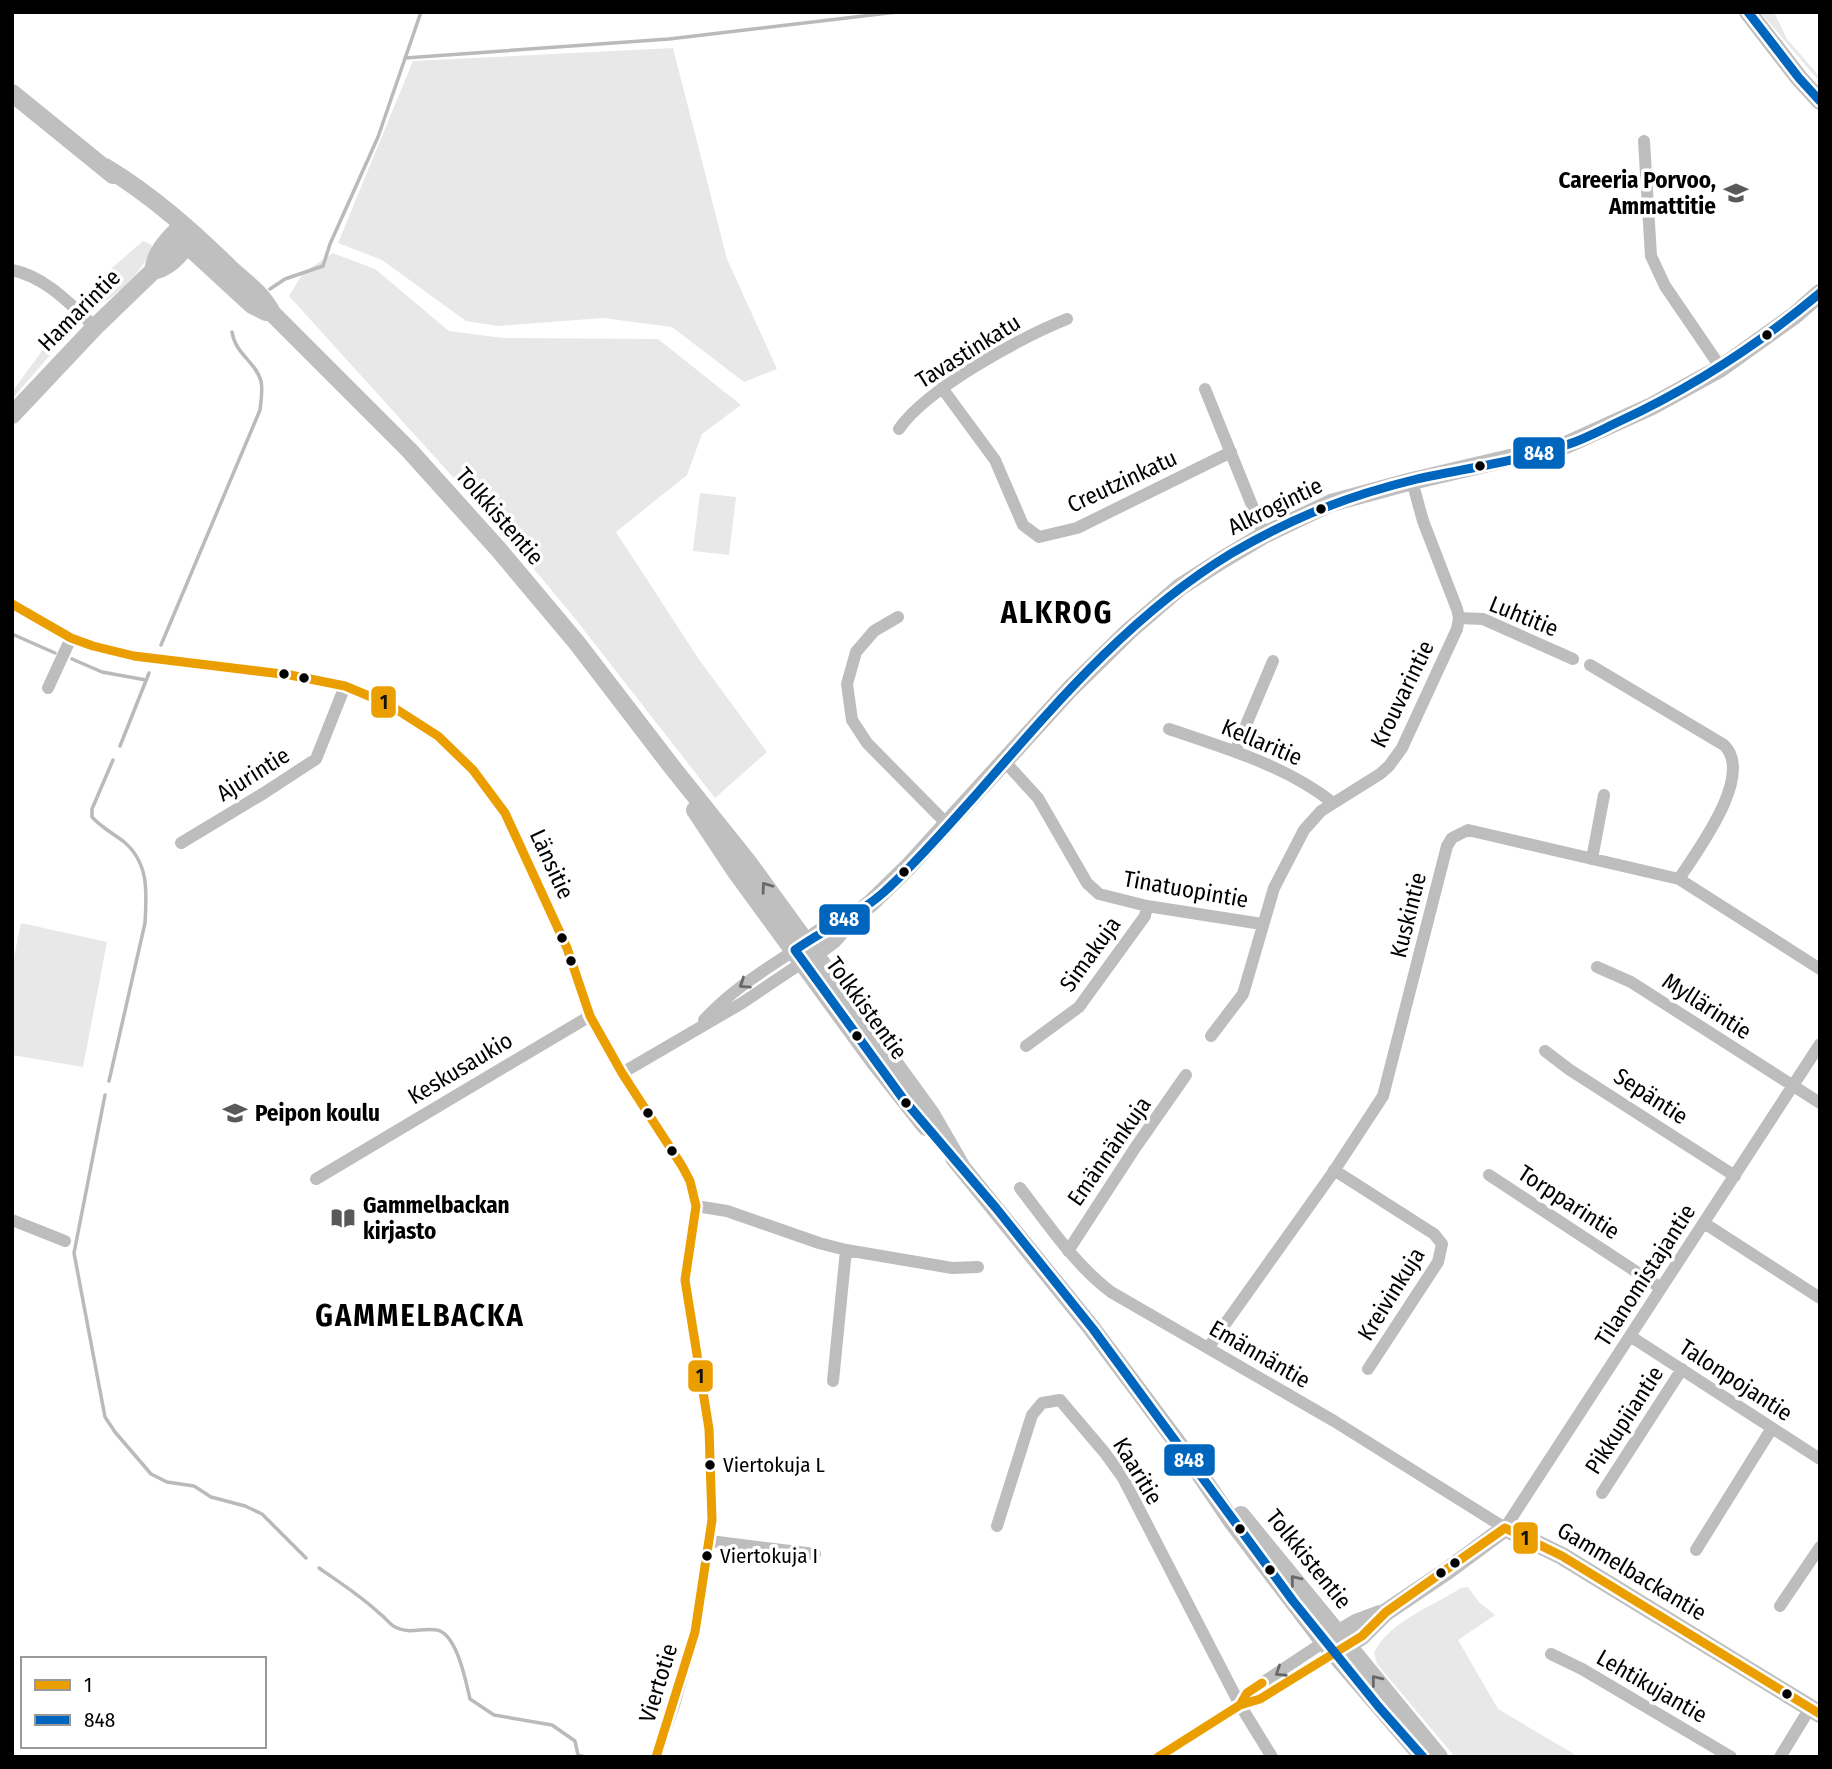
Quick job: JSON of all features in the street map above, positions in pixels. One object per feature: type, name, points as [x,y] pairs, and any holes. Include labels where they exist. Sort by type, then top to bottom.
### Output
[{"type":"street","points":[[1748,12],[1820,101]]},
{"type":"street","name":"Tolkkistentie","points":[[12,93],[185,235],[252,305],[261,311],[272,313],[409,450],[578,643],[672,767],[741,852],[874,1061],[1090,1326],[1191,1461],[1240,1514],[1335,1644],[1423,1757]]},
{"type":"street","points":[[1644,141],[1651,256],[1665,286],[1721,368]]},
{"type":"street","name":"Hamarintie","points":[[12,415],[95,327],[153,271],[155,257],[185,235]]},
{"type":"street","points":[[12,270],[35,277],[49,286],[95,327]]},
{"type":"street","name":"Alkrogintie","points":[[805,952],[827,928],[851,919],[899,876],[1070,689],[1129,631],[1180,587],[1264,535],[1331,503],[1566,445],[1652,406],[1721,368],[1795,315],[1820,293]]},
{"type":"street","name":"Tavastinkatu","points":[[899,429],[908,416],[942,388],[1040,330],[1068,319]]},
{"type":"street","name":"Creutzinkatu","points":[[942,388],[995,460],[1023,525],[1039,537],[1077,528],[1231,452]]},
{"type":"street","points":[[1205,388],[1264,535]]},
{"type":"street","points":[[1412,481],[1423,521],[1459,618]]},
{"type":"street","name":"Länsitie","points":[[12,604],[71,638],[93,646],[134,656],[290,675],[345,686],[388,704],[438,736],[473,770],[505,813],[567,948],[590,1016],[622,1073],[682,1166],[690,1181],[696,1206]]},
{"type":"street","points":[[898,617],[874,631],[856,652],[847,684],[852,720],[867,743],[948,825]]},
{"type":"street","name":"Luhtitie","points":[[1459,618],[1483,619],[1573,659]]},
{"type":"street","name":"Krouvarintie","points":[[1211,1036],[1243,994],[1262,924],[1280,872],[1296,844],[1311,820],[1380,774],[1395,759],[1457,629],[1459,618]]},
{"type":"street","points":[[48,688],[71,638]]},
{"type":"street","points":[[1235,751],[1273,662]]},
{"type":"street","points":[[1590,665],[1724,745],[1733,757],[1733,774],[1714,826],[1679,879]]},
{"type":"street","name":"Ajurintie","points":[[181,843],[316,759],[345,686]]},
{"type":"street","name":"Kellaritie","points":[[1169,729],[1235,751],[1312,786],[1333,803]]},
{"type":"street","name":"Tinatuopintie","points":[[1005,762],[1038,798],[1093,889],[1109,897],[1147,906],[1262,924]]},
{"type":"street","points":[[1591,859],[1604,795]]},
{"type":"street","name":"Kuskintie","points":[[1209,1348],[1335,1170],[1383,1096],[1447,846],[1452,838],[1468,830],[1679,879],[1820,969]]},
{"type":"street","name":"Simakuja","points":[[1026,1046],[1079,1007],[1144,916],[1147,906]]},
{"type":"street","points":[[622,1073],[699,1026],[718,1004],[735,990],[805,952]]},
{"type":"street","name":"Myllärintie","points":[[1597,967],[1631,982],[1820,1103]]},
{"type":"street","name":"Keskusaukio","points":[[316,1179],[590,1016]]},
{"type":"street","name":"Tilanomistajantie","points":[[1505,1528],[1820,1044]]},
{"type":"street","name":"Sepäntie","points":[[1545,1051],[1570,1070],[1735,1176]]},
{"type":"street","name":"Emännänkuja","points":[[1068,1251],[1186,1075]]},
{"type":"street","name":"Kreivinkuja","points":[[1335,1170],[1434,1234],[1442,1244],[1438,1262],[1368,1369]]},
{"type":"street","name":"Torpparintie","points":[[1489,1175],[1661,1288]]},
{"type":"street","name":"Emännäntie","points":[[1020,1188],[1068,1251],[1096,1281],[1111,1292],[1334,1421],[1505,1528]]},
{"type":"street","points":[[696,1206],[727,1211],[846,1250],[952,1268],[978,1266]]},
{"type":"street","name":"Viertotie","points":[[656,1757],[695,1632],[710,1541],[712,1503],[709,1429],[685,1280],[696,1206]]},
{"type":"street","points":[[12,1220],[65,1241]]},
{"type":"street","points":[[1704,1223],[1820,1298]]},
{"type":"street","points":[[833,1381],[846,1250]]},
{"type":"street","name":"Talonpojantie","points":[[1630,1336],[1820,1459]]},
{"type":"street","name":"Pikkupiiantie","points":[[1602,1493],[1682,1369]]},
{"type":"street","name":"Kaaritie","points":[[997,1526],[1032,1415],[1042,1403],[1060,1400],[1123,1478],[1240,1705]]},
{"type":"street","points":[[1696,1550],[1772,1429]]},
{"type":"street","points":[[1158,1757],[1240,1705],[1260,1699],[1335,1644],[1362,1636],[1386,1612],[1505,1528]]},
{"type":"street","name":"Gammelbackantie","points":[[1505,1528],[1562,1556],[1815,1711]]},
{"type":"street","points":[[710,1541],[815,1554]]},
{"type":"street","points":[[1780,1606],[1820,1547]]},
{"type":"street","name":"Tolkkistentie","points":[[1335,1644],[1439,1757]]},
{"type":"street","name":"Lehtikujantie","points":[[1551,1654],[1582,1669],[1731,1757]]},
{"type":"street","points":[[1240,1705],[1272,1757]]},
{"type":"street","points":[[1780,1757],[1815,1711]]},
{"type":"shaded area","points":[[1760,12],[1774,12],[1787,39],[1820,77],[1820,82]]},
{"type":"shaded area","points":[[673,48],[727,259],[777,369],[744,382],[672,327],[603,318],[498,326],[466,321],[382,260],[338,243],[413,61]]},
{"type":"shaded area","points":[[143,241],[152,245],[150,253],[123,287],[99,305],[79,302],[98,280]]},
{"type":"shaded area","points":[[333,253],[375,269],[449,331],[503,338],[658,339],[741,405],[702,434],[687,475],[616,532],[698,658],[767,752],[715,798],[573,616],[509,539],[289,296],[303,273]]},
{"type":"shaded area","points":[[66,318],[70,319],[71,331],[12,399],[12,392]]},
{"type":"shaded area","points":[[700,493],[736,497],[729,555],[693,551]]},
{"type":"shaded area","points":[[21,923],[107,942],[83,1067],[12,1055],[12,967]]},
{"type":"shaded area","points":[[1468,1587],[1479,1602],[1495,1615],[1458,1640],[1498,1709],[1579,1757],[1455,1757],[1377,1664],[1374,1653],[1390,1632],[1425,1608],[1461,1588]]},
{"type":"waterway","points":[[270,289],[285,279],[323,266],[330,244],[378,137],[421,12]]},
{"type":"waterway","points":[[405,58],[669,39],[897,12]]},
{"type":"waterway","points":[[161,645],[260,410],[261,381],[255,368],[237,346],[232,332]]},
{"type":"waterway","points":[[12,634],[55,653]]},
{"type":"waterway","points":[[72,659],[102,672],[146,680]]},
{"type":"waterway","points":[[120,746],[149,673]]},
{"type":"waterway","points":[[109,1081],[145,923],[146,900],[145,878],[138,858],[123,841],[92,817],[92,809],[113,760]]},
{"type":"waterway","points":[[105,1095],[74,1253],[105,1417],[151,1474],[167,1482],[194,1486],[211,1497],[245,1506],[262,1514],[306,1558]]},
{"type":"waterway","points":[[319,1568],[365,1601],[395,1627],[406,1630],[437,1630],[444,1633],[460,1660],[470,1699],[494,1715],[552,1725],[575,1741],[578,1755],[585,1757]]},
{"type":"transit line","name":"848","points":[[1748,12],[1820,101]]},
{"type":"transit line","name":"848","points":[[1423,1757],[1293,1601],[1093,1329],[996,1208],[904,1100],[795,950],[884,892],[930,846],[1094,665],[1159,605],[1232,553],[1299,518],[1367,493],[1417,479],[1532,455],[1589,436],[1647,408],[1724,364],[1820,293]]},
{"type":"transit line","name":"1","points":[[12,604],[71,638],[93,646],[134,656],[290,675],[345,686],[388,704],[438,736],[473,770],[505,813],[567,948],[590,1016],[622,1073],[682,1166],[690,1181],[696,1206],[685,1280],[709,1429],[712,1520],[695,1632],[656,1757]]},
{"type":"transit line","name":"1","points":[[1240,1705],[1260,1699],[1362,1636],[1386,1612],[1505,1528],[1562,1556],[1820,1714]]},
{"type":"transit line","name":"1","points":[[1158,1757],[1240,1705],[1247,1693],[1262,1683]]},
{"type":"place","name":"Careeria Porvoo, Ammattitie","points":[[1736,193]]},
{"type":"place","name":"Peipon koulu","points":[[235,1113]]},
{"type":"place","name":"Gammelbackan kirjasto","points":[[343,1218]]},
{"type":"place","name":"Viertokuja L","points":[[710,1465]]},
{"type":"place","name":"Viertokuja I","points":[[707,1556]]},
{"type":"district","name":"ALKROG","points":[[1057,613]]},
{"type":"district","name":"GAMMELBACKA","points":[[420,1316]]}]
